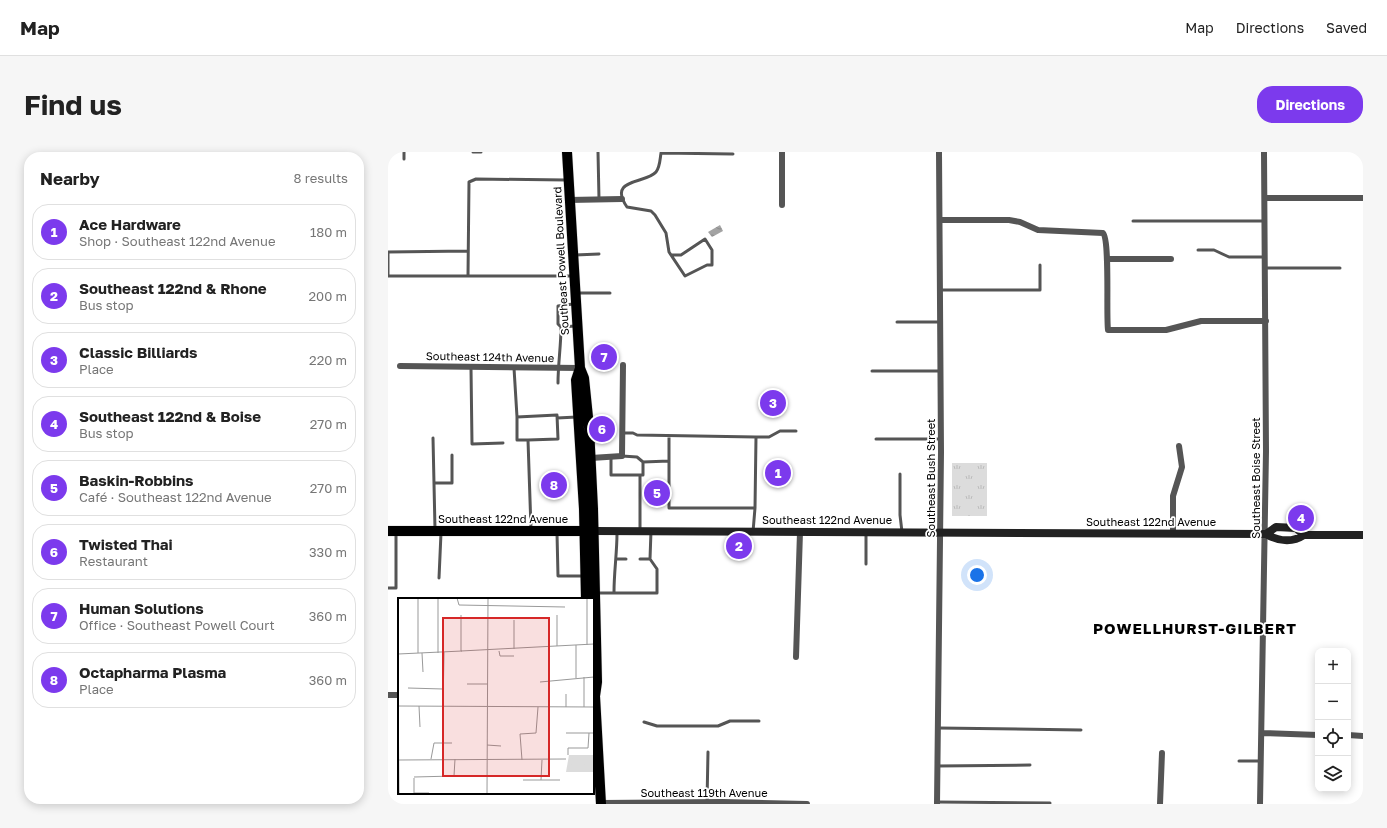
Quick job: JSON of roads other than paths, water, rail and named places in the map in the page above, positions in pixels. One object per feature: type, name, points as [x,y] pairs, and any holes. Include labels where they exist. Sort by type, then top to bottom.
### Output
[{"type":"main road","name":"Southeast Powell Boulevard","points":[[567,152],[573,276],[580,368],[584,378],[591,458],[589,531],[585,576],[586,598]]},
{"type":"main road","name":"Southeast Powell Boulevard","points":[[580,368],[576,380],[578,417],[595,593],[597,682],[594,694],[601,804]]},
{"type":"main road","name":"Southeast 122nd Avenue","points":[[1266,534],[1276,527],[1296,528],[1304,535]]},
{"type":"main road","name":"Southeast 122nd Avenue","points":[[392,531],[1266,534],[1276,540],[1297,540],[1304,535],[1363,535]]},
{"type":"street","points":[[782,152],[782,205]]},
{"type":"street","name":"Southeast Bush Street","points":[[937,803],[941,532],[940,152]]},
{"type":"street","name":"Southeast Boise Street","points":[[1260,804],[1266,534],[1266,257],[1264,152]]},
{"type":"street","points":[[1265,198],[1363,198]]},
{"type":"street","points":[[569,200],[622,199]]},
{"type":"street","points":[[940,220],[1009,220],[1020,222],[1038,230],[1103,233],[1106,239],[1108,330],[1166,330],[1201,321],[1266,321]]},
{"type":"street","points":[[1107,259],[1171,259]]},
{"type":"street","points":[[591,458],[611,458],[622,456],[623,365]]},
{"type":"street","name":"Southeast 124th Avenue","points":[[400,366],[471,368],[580,368]]},
{"type":"street","points":[[1173,534],[1173,496],[1182,467],[1179,446]]},
{"type":"street","points":[[796,656],[800,532]]},
{"type":"street","points":[[1262,733],[1315,735]]},
{"type":"street","points":[[1351,735],[1363,736]]},
{"type":"street","points":[[1160,804],[1162,753]]},
{"type":"street","name":"Southeast 119th Avenue","points":[[601,804],[708,802],[807,804]]},
{"type":"lane","points":[[404,152],[404,159]]},
{"type":"lane","points":[[473,152],[481,152]]},
{"type":"lane","points":[[598,152],[598,199]]},
{"type":"lane","points":[[672,255],[682,255],[704,239],[712,250],[712,265],[707,265],[685,276],[672,255],[668,248],[666,233],[654,215],[650,211],[627,208],[622,199],[622,192],[629,183],[651,176],[656,172],[661,153],[734,154]]},
{"type":"lane","points":[[468,276],[469,182],[476,179],[568,180]]},
{"type":"lane","points":[[1133,221],[1265,221]]},
{"type":"lane","points":[[1198,250],[1214,250],[1229,256],[1266,257]]},
{"type":"lane","points":[[468,251],[388,252],[388,276],[573,276]]},
{"type":"lane","points":[[572,255],[600,254]]},
{"type":"lane","points":[[940,290],[1040,290],[1040,265]]},
{"type":"lane","points":[[1266,268],[1340,268]]},
{"type":"lane","points":[[558,383],[561,327],[558,324],[558,306],[575,298],[610,293]]},
{"type":"lane","points":[[897,322],[940,322]]},
{"type":"lane","points":[[561,327],[577,326]]},
{"type":"lane","points":[[471,368],[472,444],[503,443]]},
{"type":"lane","points":[[514,368],[516,417],[517,440],[558,439],[557,415],[516,417]]},
{"type":"lane","points":[[872,371],[941,372]]},
{"type":"lane","points":[[557,418],[578,417]]},
{"type":"lane","points":[[622,433],[669,436],[769,437],[780,431],[796,431]]},
{"type":"lane","points":[[669,436],[668,508],[755,508]]},
{"type":"lane","points":[[753,532],[755,508],[756,437]]},
{"type":"lane","points":[[433,438],[434,483],[440,578]]},
{"type":"lane","points":[[876,439],[941,439]]},
{"type":"lane","points":[[528,440],[531,531]]},
{"type":"lane","points":[[434,483],[452,483],[452,456]]},
{"type":"lane","points":[[611,458],[611,475],[643,475],[643,462],[637,456],[622,456]]},
{"type":"lane","points":[[643,462],[669,461]]},
{"type":"lane","points":[[900,474],[900,515],[902,532]]},
{"type":"lane","points":[[640,475],[640,531]]},
{"type":"lane","points":[[388,588],[396,588],[392,531]]},
{"type":"lane","points":[[557,531],[558,576],[585,576]]},
{"type":"lane","points":[[614,592],[614,572],[617,559],[617,531]]},
{"type":"lane","points":[[595,593],[657,593],[657,569],[650,559],[651,531]]},
{"type":"lane","points":[[866,532],[866,564]]},
{"type":"lane","points":[[617,559],[626,559]]},
{"type":"lane","points":[[640,559],[650,559]]},
{"type":"lane","points":[[644,722],[657,726],[718,726],[730,721],[759,721]]},
{"type":"lane","points":[[938,728],[1081,730]]},
{"type":"lane","points":[[708,752],[708,802]]},
{"type":"lane","points":[[1239,761],[1261,761]]},
{"type":"lane","points":[[937,766],[1030,766]]},
{"type":"lane","points":[[937,803],[1050,803]]},
{"type":"water","points":[[720,225],[723,231],[712,237],[708,232]]},
{"type":"place","name":"Human Solutions","points":[[604,357]]},
{"type":"place","name":"Classic Billiards","points":[[773,403]]},
{"type":"place","name":"Twisted Thai","points":[[602,429]]},
{"type":"place","name":"Ace Hardware","points":[[778,473]]},
{"type":"place","name":"Octapharma Plasma","points":[[554,485]]},
{"type":"place","name":"Baskin-Robbins","points":[[657,493]]},
{"type":"place","name":"Southeast 122nd & Boise","points":[[1301,518]]},
{"type":"place","name":"Southeast 122nd & Rhone","points":[[739,546]]},
{"type":"district","name":"POWELLHURST-GILBERT","points":[[1195,629]]}]
